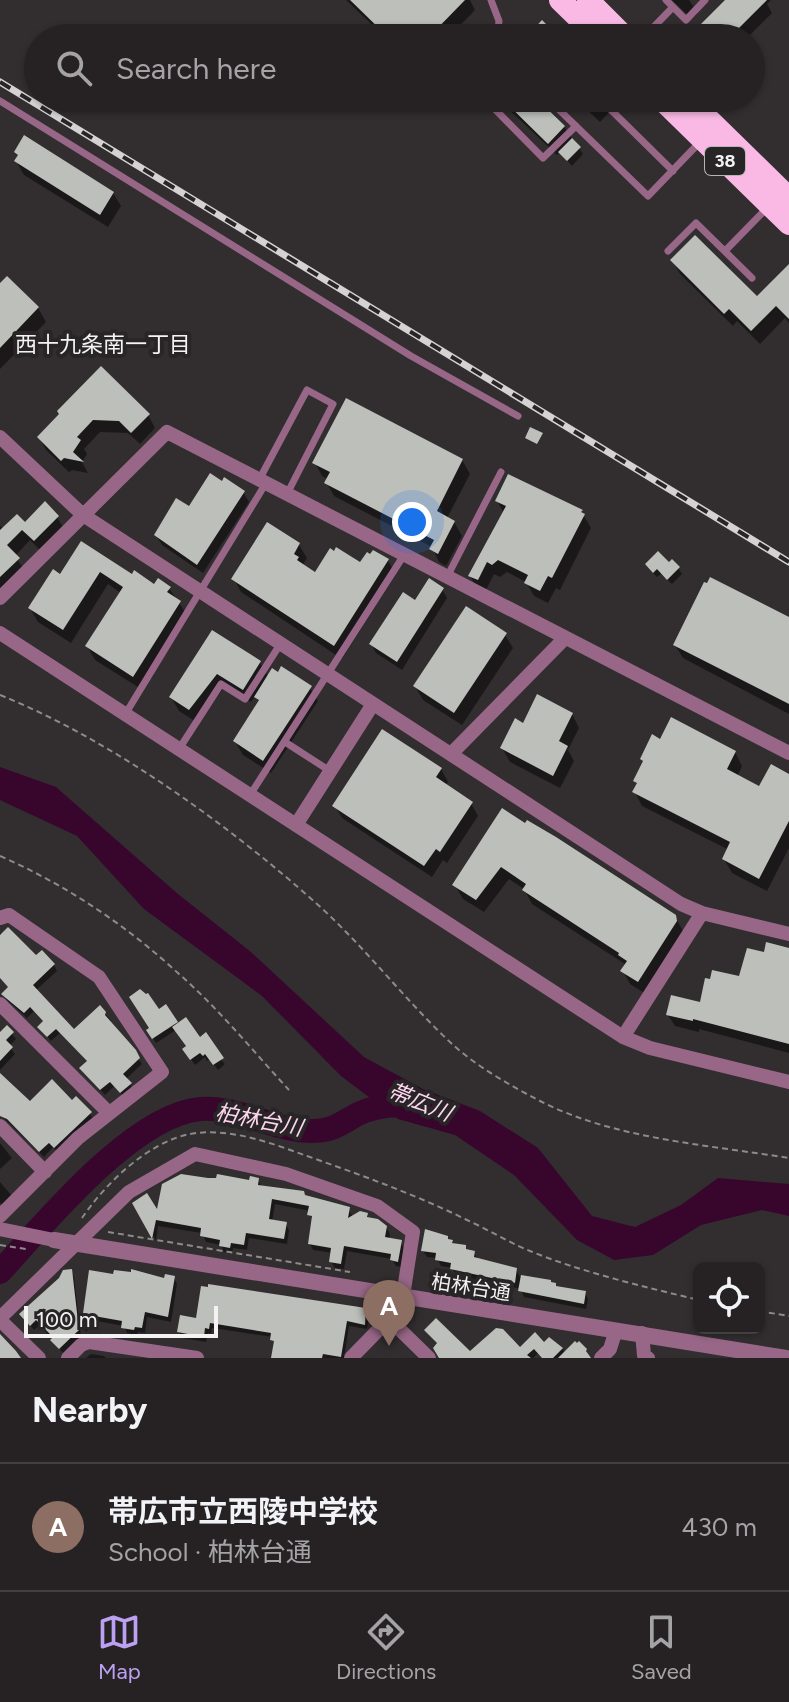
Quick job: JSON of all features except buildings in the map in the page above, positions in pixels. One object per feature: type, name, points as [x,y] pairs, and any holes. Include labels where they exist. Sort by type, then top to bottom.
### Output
[{"type":"highway","points":[[560,0],[585,24]]},
{"type":"highway","points":[[588,0],[612,24]]},
{"type":"highway","name":"38","points":[[674,112],[703,140],[779,202]]},
{"type":"highway","name":"38","points":[[699,112],[779,202],[789,224]]},
{"type":"street","points":[[0,598],[167,432],[789,753]]},
{"type":"street","points":[[0,437],[83,515],[681,904],[702,913],[789,934]]},
{"type":"street","points":[[0,633],[623,1037],[650,1048],[789,1082]]},
{"type":"street","points":[[451,754],[565,638]]},
{"type":"street","points":[[296,825],[373,704]]},
{"type":"street","points":[[623,1037],[702,913]]},
{"type":"street","points":[[0,918],[9,915],[99,977],[162,1072],[78,1138],[0,1216]]},
{"type":"street","points":[[0,1004],[109,1113]]},
{"type":"street","points":[[0,1126],[45,1172]]},
{"type":"street","points":[[39,1358],[0,1319],[129,1192],[195,1154],[286,1174],[377,1206],[413,1232],[403,1296],[389,1319],[351,1358]]},
{"type":"street","name":"柏林台通","points":[[3,1230],[786,1358]]},
{"type":"street","points":[[389,1319],[429,1358]]},
{"type":"street","points":[[601,1358],[610,1349],[616,1330]]},
{"type":"street","points":[[642,1333],[644,1355],[648,1358]]},
{"type":"street","points":[[68,1358],[81,1345],[89,1342],[197,1358]]},
{"type":"lane","points":[[491,0],[499,24]]},
{"type":"lane","points":[[666,0],[686,20],[705,0]]},
{"type":"lane","points":[[657,24],[673,7]]},
{"type":"lane","points":[[0,101],[411,356],[518,416]]},
{"type":"lane","points":[[498,112],[543,158],[576,126]]},
{"type":"lane","points":[[562,112],[648,196],[703,140]]},
{"type":"lane","points":[[613,112],[673,171]]},
{"type":"lane","points":[[725,251],[779,202]]},
{"type":"lane","points":[[668,251],[696,223],[752,278]]},
{"type":"lane","points":[[125,714],[262,481],[307,390],[333,404],[287,494]]},
{"type":"lane","points":[[447,577],[501,472]]},
{"type":"lane","points":[[250,795],[404,555]]},
{"type":"lane","points":[[179,749],[221,684],[245,699],[281,643]]},
{"type":"lane","points":[[285,742],[330,771]]},
{"type":"path","points":[[0,695],[86,736],[185,800],[236,838],[318,905],[453,1045],[510,1084],[545,1103],[610,1128],[789,1158]]},
{"type":"path","points":[[0,856],[91,904],[137,939],[201,994],[289,1090]]},
{"type":"path","points":[[0,1245],[28,1250]]},
{"type":"path","points":[[765,1312],[789,1316]]},
{"type":"water","name":"帯広川","points":[[0,767],[56,787],[178,894],[251,952],[364,1057],[423,1089],[480,1111],[538,1148],[592,1216],[635,1227],[681,1205],[718,1178],[789,1184],[789,1216],[762,1210],[701,1225],[653,1255],[614,1260],[577,1240],[514,1175],[455,1135],[398,1119],[341,1076],[262,996],[144,909],[77,836],[0,800]]},
{"type":"waterway","name":"柏林台川","points":[[0,1272],[91,1175],[147,1130],[174,1116],[200,1109],[215,1109],[285,1128],[314,1131],[333,1128],[371,1109],[412,1106]]},
{"type":"railway","points":[[0,82],[24,97]]},
{"type":"railway","points":[[49,112],[789,562]]},
{"type":"place","name":"帯広市立西陵中学校","points":[[389,1346]]},
{"type":"district","name":"西十九条南一丁目","points":[[103,344]]}]
